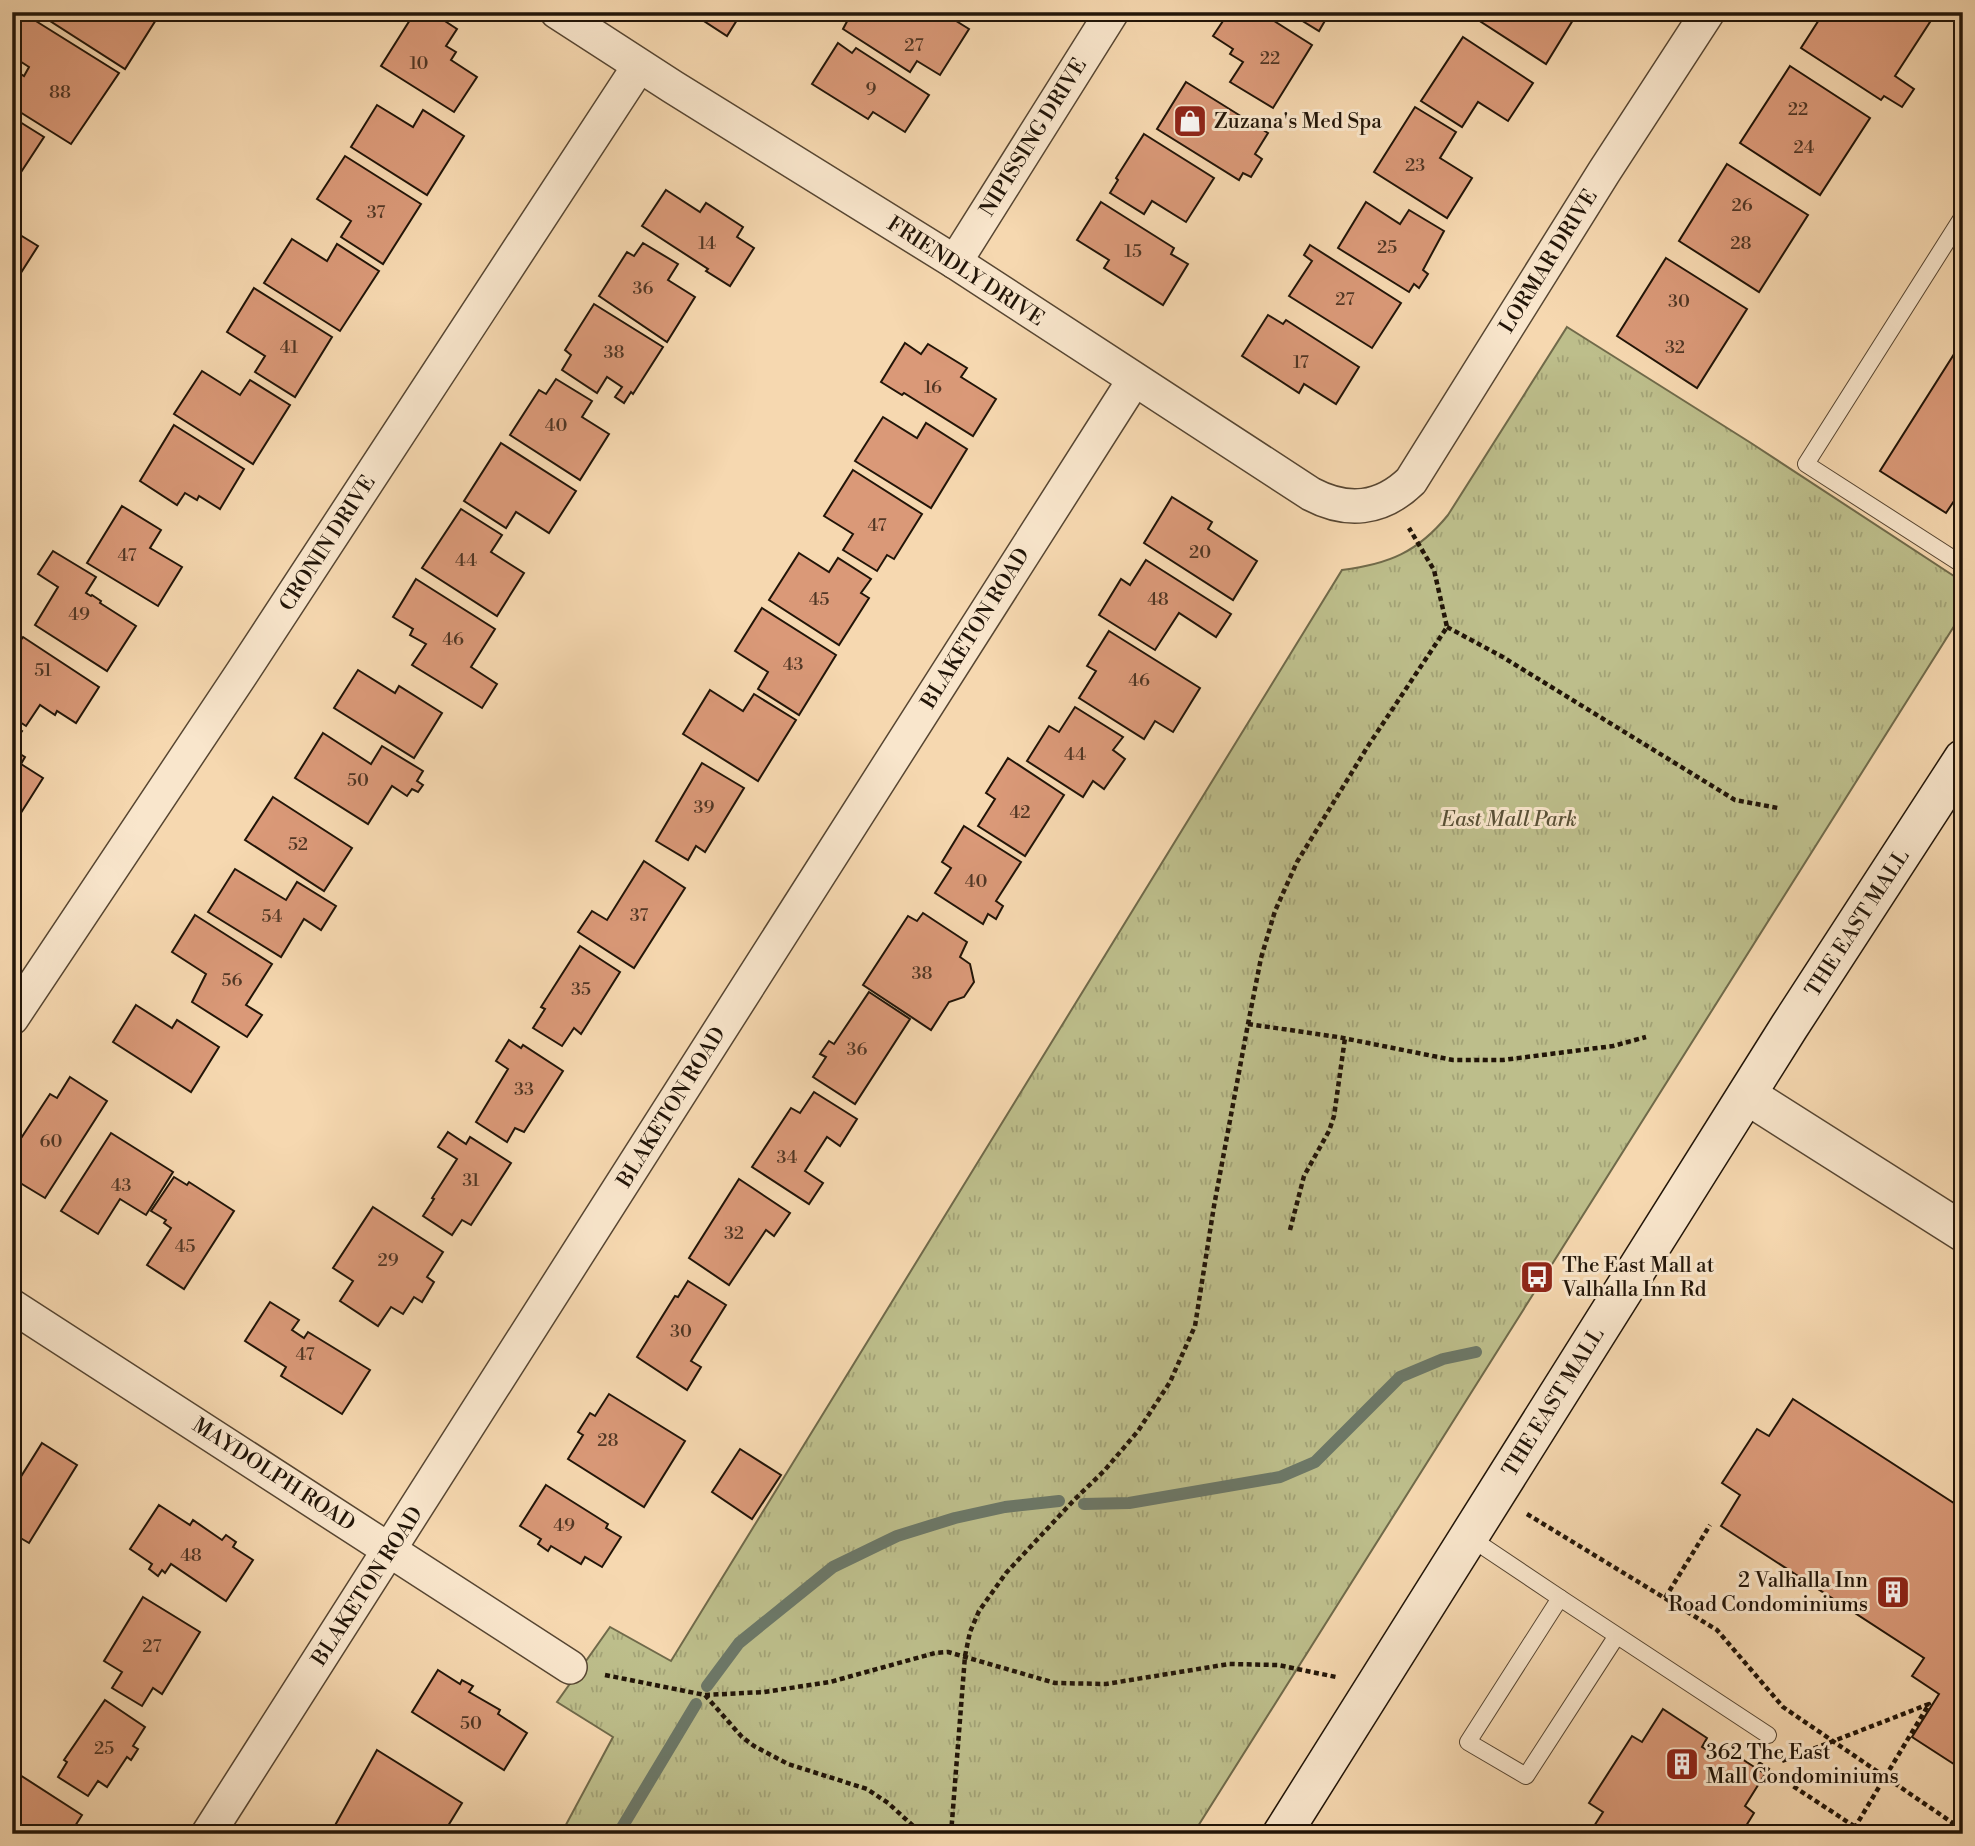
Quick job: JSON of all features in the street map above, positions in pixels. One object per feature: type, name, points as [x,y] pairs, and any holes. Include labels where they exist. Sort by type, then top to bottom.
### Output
[{"type":"main road","name":"THE EAST MALL","points":[[1282,1834],[1747,1094],[1963,759]]},
{"type":"main road","points":[[1747,1094],[1963,1232]]},
{"type":"street","name":"FRIENDLY DRIVE","points":[[557,12],[639,66],[955,261],[1134,380],[1324,501],[1353,506],[1386,499]]},
{"type":"street","name":"NIPISSING DRIVE","points":[[955,261],[1112,12]]},
{"type":"street","name":"LORMAR DRIVE","points":[[1386,499],[1411,481],[1604,172],[1708,12]]},
{"type":"street","name":"CRONIN DRIVE","points":[[12,1018],[242,673],[639,66]]},
{"type":"street","name":"BLAKETON ROAD","points":[[208,1834],[1134,380]]},
{"type":"street","name":"MAYDOLPH ROAD","points":[[12,1306],[570,1667]]},
{"type":"lane","points":[[1963,216],[1806,464],[1963,565]]},
{"type":"lane","points":[[1469,1537],[1616,1637],[1768,1735]]},
{"type":"lane","points":[[1560,1598],[1468,1742],[1526,1776],[1616,1637]]},
{"type":"path","points":[[951,1834],[965,1656],[970,1632],[979,1611],[1006,1573],[1138,1432],[1170,1382],[1195,1326],[1248,1024],[1271,923],[1297,862],[1368,746],[1447,627],[1434,570],[1386,499]]},
{"type":"path","points":[[1447,627],[1501,656],[1735,800],[1778,808]]},
{"type":"path","points":[[1248,1024],[1345,1038],[1453,1060],[1503,1060],[1613,1046],[1646,1037]]},
{"type":"path","points":[[1290,1230],[1304,1177],[1329,1132],[1334,1116],[1345,1038]]},
{"type":"path","points":[[1495,1495],[1717,1630],[1783,1707],[1963,1830]]},
{"type":"path","points":[[1665,1598],[1710,1525]]},
{"type":"path","points":[[570,1667],[705,1695],[764,1692],[830,1682],[935,1653],[948,1652],[1055,1683],[1107,1684],[1228,1664],[1278,1665],[1377,1685]]},
{"type":"path","points":[[705,1695],[742,1737],[764,1752],[788,1765],[867,1789],[888,1803],[922,1834]]},
{"type":"path","points":[[1766,1768],[1929,1704],[1855,1827]]},
{"type":"path","points":[[1756,1762],[1866,1834]]},
{"type":"green space","name":"East Mall Park","points":[[1567,327],[1963,582],[1963,612],[1193,1834],[561,1834],[613,1737],[557,1702],[610,1627],[671,1661],[1342,570],[1388,560],[1414,547],[1437,528],[1448,515]]},
{"type":"building","points":[[36,12],[154,12],[159,15],[125,69]]},
{"type":"building","points":[[415,12],[431,12],[457,29],[446,46],[456,52],[451,60],[477,77],[454,112],[381,66]]},
{"type":"building","points":[[690,12],[742,12],[727,36]]},
{"type":"building","points":[[852,12],[951,12],[956,15],[953,19],[969,29],[940,75],[917,61],[910,72],[843,29]]},
{"type":"building","points":[[963,12],[989,12],[986,17],[981,14],[976,20]]},
{"type":"building","points":[[1229,12],[1260,12],[1312,45],[1273,108],[1230,82],[1243,62],[1230,54],[1233,49],[1213,36]]},
{"type":"building","points":[[1282,12],[1330,12],[1319,31],[1291,14],[1289,17]]},
{"type":"building","points":[[1479,12],[1574,12],[1570,18],[1573,20],[1546,64],[1475,18]]},
{"type":"building","points":[[1824,12],[1915,12],[1930,22],[1895,76],[1914,89],[1902,107],[1884,96],[1881,100],[1801,48]]},
{"type":"building","points":[[23,13],[119,73],[71,144],[12,107],[12,75],[19,73],[24,76],[29,67],[12,56],[12,30]]},
{"type":"building","points":[[1463,37],[1533,83],[1508,121],[1478,102],[1462,127],[1421,101]]},
{"type":"building","points":[[838,43],[852,53],[856,48],[929,95],[905,132],[873,112],[868,119],[812,84]]},
{"type":"building","points":[[1790,66],[1870,118],[1820,195],[1740,143]]},
{"type":"building","points":[[1186,82],[1268,133],[1255,154],[1262,159],[1251,177],[1243,173],[1239,180],[1157,129]]},
{"type":"building","points":[[377,105],[413,127],[423,110],[464,136],[427,195],[351,147]]},
{"type":"building","points":[[1415,107],[1456,132],[1440,158],[1472,178],[1447,218],[1374,172]]},
{"type":"building","points":[[12,117],[44,137],[12,186]]},
{"type":"building","points":[[1144,134],[1214,178],[1186,222],[1152,201],[1144,214],[1110,193],[1118,180],[1116,178]]},
{"type":"building","points":[[345,156],[421,204],[383,264],[341,237],[351,221],[317,199]]},
{"type":"building","points":[[1727,164],[1808,215],[1759,292],[1679,241]]},
{"type":"building","points":[[666,190],[700,212],[706,203],[743,227],[737,237],[754,248],[730,286],[642,226]]},
{"type":"building","points":[[1101,202],[1174,248],[1171,254],[1188,264],[1163,305],[1104,268],[1109,260],[1077,240]]},
{"type":"building","points":[[1366,202],[1400,224],[1409,210],[1444,231],[1423,270],[1428,274],[1419,288],[1414,284],[1409,292],[1338,248]]},
{"type":"building","points":[[12,230],[38,246],[17,279],[12,275]]},
{"type":"building","points":[[292,239],[327,261],[337,244],[379,271],[340,331],[264,283]]},
{"type":"building","points":[[643,243],[678,264],[668,280],[695,297],[667,342],[599,296],[627,252],[634,256]]},
{"type":"building","points":[[1310,245],[1401,303],[1372,348],[1289,296],[1312,261],[1304,255]]},
{"type":"building","points":[[1666,258],[1747,309],[1697,388],[1617,336]]},
{"type":"building","points":[[254,288],[332,337],[295,397],[255,372],[265,356],[227,332]]},
{"type":"building","points":[[594,304],[663,347],[633,394],[631,392],[624,403],[615,397],[622,387],[607,377],[597,393],[562,370],[571,355],[565,350]]},
{"type":"building","points":[[1268,315],[1283,324],[1286,320],[1359,367],[1336,404],[1304,384],[1299,393],[1242,356]]},
{"type":"building","points":[[1963,340],[1963,502],[1956,498],[1946,513],[1880,471]]},
{"type":"building","points":[[905,343],[921,354],[928,344],[967,368],[961,377],[996,399],[973,436],[904,393],[902,395],[881,382]]},
{"type":"building","points":[[202,371],[240,395],[250,380],[290,405],[253,464],[174,414]]},
{"type":"building","points":[[556,379],[592,401],[582,417],[609,434],[580,480],[510,435],[539,390],[546,394]]},
{"type":"building","points":[[883,417],[917,438],[926,423],[967,449],[931,508],[855,461]]},
{"type":"building","points":[[174,425],[244,469],[220,509],[199,496],[197,500],[185,493],[177,505],[140,481]]},
{"type":"building","points":[[501,443],[576,491],[549,533],[516,512],[506,528],[464,501]]},
{"type":"building","points":[[853,470],[922,514],[894,559],[887,555],[877,571],[843,550],[853,534],[824,516]]},
{"type":"building","points":[[1172,497],[1212,522],[1208,529],[1257,561],[1233,600],[1144,543]]},
{"type":"building","points":[[122,506],[161,530],[150,548],[182,567],[158,606],[87,563]]},
{"type":"building","points":[[461,509],[502,535],[491,552],[524,573],[497,616],[422,568]]},
{"type":"building","points":[[53,551],[96,577],[86,593],[136,626],[107,671],[35,625],[58,587],[38,574]]},
{"type":"building","points":[[799,553],[829,572],[838,558],[871,579],[861,593],[869,598],[839,645],[769,600]]},
{"type":"building","points":[[1146,560],[1231,614],[1216,637],[1179,613],[1155,650],[1099,615],[1121,579],[1130,585]]},
{"type":"building","points":[[416,579],[495,629],[471,667],[497,684],[482,708],[412,665],[426,644],[410,635],[413,629],[393,617]]},
{"type":"building","points":[[762,608],[836,655],[799,715],[758,689],[768,672],[735,651]]},
{"type":"building","points":[[1109,631],[1200,688],[1173,732],[1155,721],[1144,739],[1079,698],[1096,671],[1087,666]]},
{"type":"building","points":[[23,637],[99,687],[76,723],[57,711],[55,715],[40,705],[26,726],[12,717],[12,653]]},
{"type":"building","points":[[358,670],[395,693],[399,686],[442,713],[414,758],[334,708]]},
{"type":"building","points":[[710,690],[743,711],[754,694],[796,720],[758,781],[683,734]]},
{"type":"building","points":[[1075,707],[1123,737],[1113,750],[1125,759],[1104,789],[1093,781],[1083,797],[1027,761],[1049,726],[1059,732]]},
{"type":"building","points":[[12,725],[22,731],[12,746]]},
{"type":"building","points":[[323,733],[371,764],[382,746],[423,771],[417,781],[423,785],[418,792],[412,789],[407,796],[392,786],[368,824],[295,778]]},
{"type":"building","points":[[12,749],[25,757],[21,764],[43,778],[19,816],[12,812]]},
{"type":"building","points":[[1008,758],[1064,795],[1025,856],[978,826],[995,799],[986,793]]},
{"type":"building","points":[[702,763],[744,788],[705,852],[696,846],[688,860],[656,841]]},
{"type":"building","points":[[273,797],[352,848],[324,891],[245,840]]},
{"type":"building","points":[[964,826],[1021,862],[996,901],[1003,906],[996,919],[988,914],[983,924],[935,893],[951,868],[942,862]]},
{"type":"building","points":[[644,861],[685,888],[634,968],[578,932],[592,911],[607,920]]},
{"type":"building","points":[[235,869],[286,900],[297,882],[336,906],[321,930],[304,919],[281,957],[208,912]]},
{"type":"building","points":[[923,913],[967,942],[960,957],[970,964],[974,982],[964,997],[949,1002],[931,1030],[863,985],[908,916],[917,921]]},
{"type":"building","points":[[195,915],[272,964],[246,1005],[262,1015],[247,1037],[192,1002],[206,974],[172,952]]},
{"type":"building","points":[[580,946],[620,972],[581,1034],[574,1028],[562,1046],[533,1028],[545,1009],[541,1007]]},
{"type":"building","points":[[869,992],[910,1019],[855,1104],[813,1077],[826,1057],[820,1054],[829,1041],[834,1044]]},
{"type":"building","points":[[136,1005],[172,1028],[177,1020],[219,1047],[191,1092],[113,1042]]},
{"type":"building","points":[[509,1040],[521,1048],[523,1045],[563,1071],[524,1132],[515,1128],[507,1142],[476,1122],[508,1069],[496,1061]]},
{"type":"building","points":[[70,1077],[107,1101],[45,1198],[12,1178],[12,1152],[50,1094],[57,1098]]},
{"type":"building","points":[[814,1092],[857,1119],[840,1146],[827,1137],[805,1171],[823,1183],[809,1204],[752,1167],[791,1108],[800,1113]]},
{"type":"building","points":[[448,1132],[466,1144],[470,1137],[511,1163],[471,1225],[462,1220],[452,1235],[423,1216],[457,1159],[438,1147]]},
{"type":"building","points":[[111,1133],[173,1172],[146,1215],[120,1199],[98,1234],[61,1211]]},
{"type":"building","points":[[174,1177],[187,1185],[189,1182],[234,1211],[184,1289],[147,1265],[171,1228],[164,1223],[166,1220],[151,1211]]},
{"type":"building","points":[[739,1179],[790,1213],[774,1236],[766,1230],[729,1285],[689,1258]]},
{"type":"building","points":[[373,1207],[443,1252],[427,1277],[434,1282],[422,1302],[414,1297],[403,1314],[391,1307],[378,1326],[340,1301],[353,1281],[333,1268]]},
{"type":"building","points":[[688,1281],[726,1305],[691,1361],[701,1367],[687,1390],[637,1357],[675,1296],[678,1297]]},
{"type":"building","points":[[270,1302],[299,1320],[292,1330],[304,1338],[308,1332],[370,1370],[342,1414],[281,1376],[286,1367],[245,1341]]},
{"type":"building","points":[[609,1394],[685,1441],[644,1507],[568,1459],[583,1435],[578,1432],[590,1413],[595,1416]]},
{"type":"building","name":"2 Valhalla Inn Road Condominiums","points":[[1793,1399],[1963,1509],[1963,1770],[1912,1737],[1939,1694],[1912,1676],[1924,1658],[1721,1526],[1740,1495],[1722,1483],[1757,1429],[1769,1436]]},
{"type":"building","points":[[42,1443],[77,1465],[29,1543],[12,1533],[12,1473],[20,1478]]},
{"type":"building","points":[[740,1449],[781,1475],[752,1519],[712,1492]]},
{"type":"building","points":[[546,1485],[608,1524],[606,1528],[621,1537],[602,1567],[585,1557],[581,1564],[551,1546],[548,1551],[538,1544],[541,1539],[520,1526]]},
{"type":"building","points":[[159,1505],[190,1525],[193,1520],[222,1540],[226,1535],[236,1542],[233,1547],[253,1560],[226,1601],[171,1564],[165,1573],[162,1570],[158,1576],[149,1569],[152,1564],[130,1549]]},
{"type":"building","points":[[143,1597],[200,1632],[162,1694],[153,1688],[142,1706],[112,1688],[122,1672],[104,1661]]},
{"type":"building","points":[[438,1670],[460,1684],[462,1680],[473,1686],[469,1692],[500,1710],[498,1714],[527,1733],[504,1770],[412,1712]]},
{"type":"building","points":[[105,1700],[145,1727],[133,1746],[138,1749],[131,1760],[127,1757],[107,1787],[98,1781],[88,1796],[58,1777],[67,1762],[64,1760]]},
{"type":"building","name":"362 The East Mall Condominiums","points":[[1663,1709],[1707,1738],[1702,1747],[1715,1755],[1722,1746],[1765,1774],[1745,1806],[1754,1813],[1741,1834],[1589,1834],[1603,1812],[1589,1803],[1632,1736],[1642,1742]]},
{"type":"building","points":[[377,1750],[462,1803],[443,1834],[341,1834],[333,1829]]},
{"type":"building","points":[[20,1775],[82,1815],[70,1834],[12,1834],[12,1787]]},
{"type":"waterway","points":[[1084,1504],[1129,1503],[1280,1477],[1315,1462],[1400,1377],[1443,1359],[1476,1352]]},
{"type":"waterway","points":[[707,1686],[739,1643],[833,1567],[897,1536],[955,1518],[1005,1507],[1059,1501]]},
{"type":"waterway","points":[[618,1834],[696,1704]]},
{"type":"place","name":"Zuzana's Med Spa","points":[[1190,121]]},
{"type":"place","name":"The East Mall at Valhalla Inn Rd","points":[[1537,1277]]},
{"type":"place","name":"2 Valhalla Inn Road Condominiums","points":[[1893,1592]]},
{"type":"place","name":"362 The East Mall Condominiums","points":[[1682,1764]]}]
